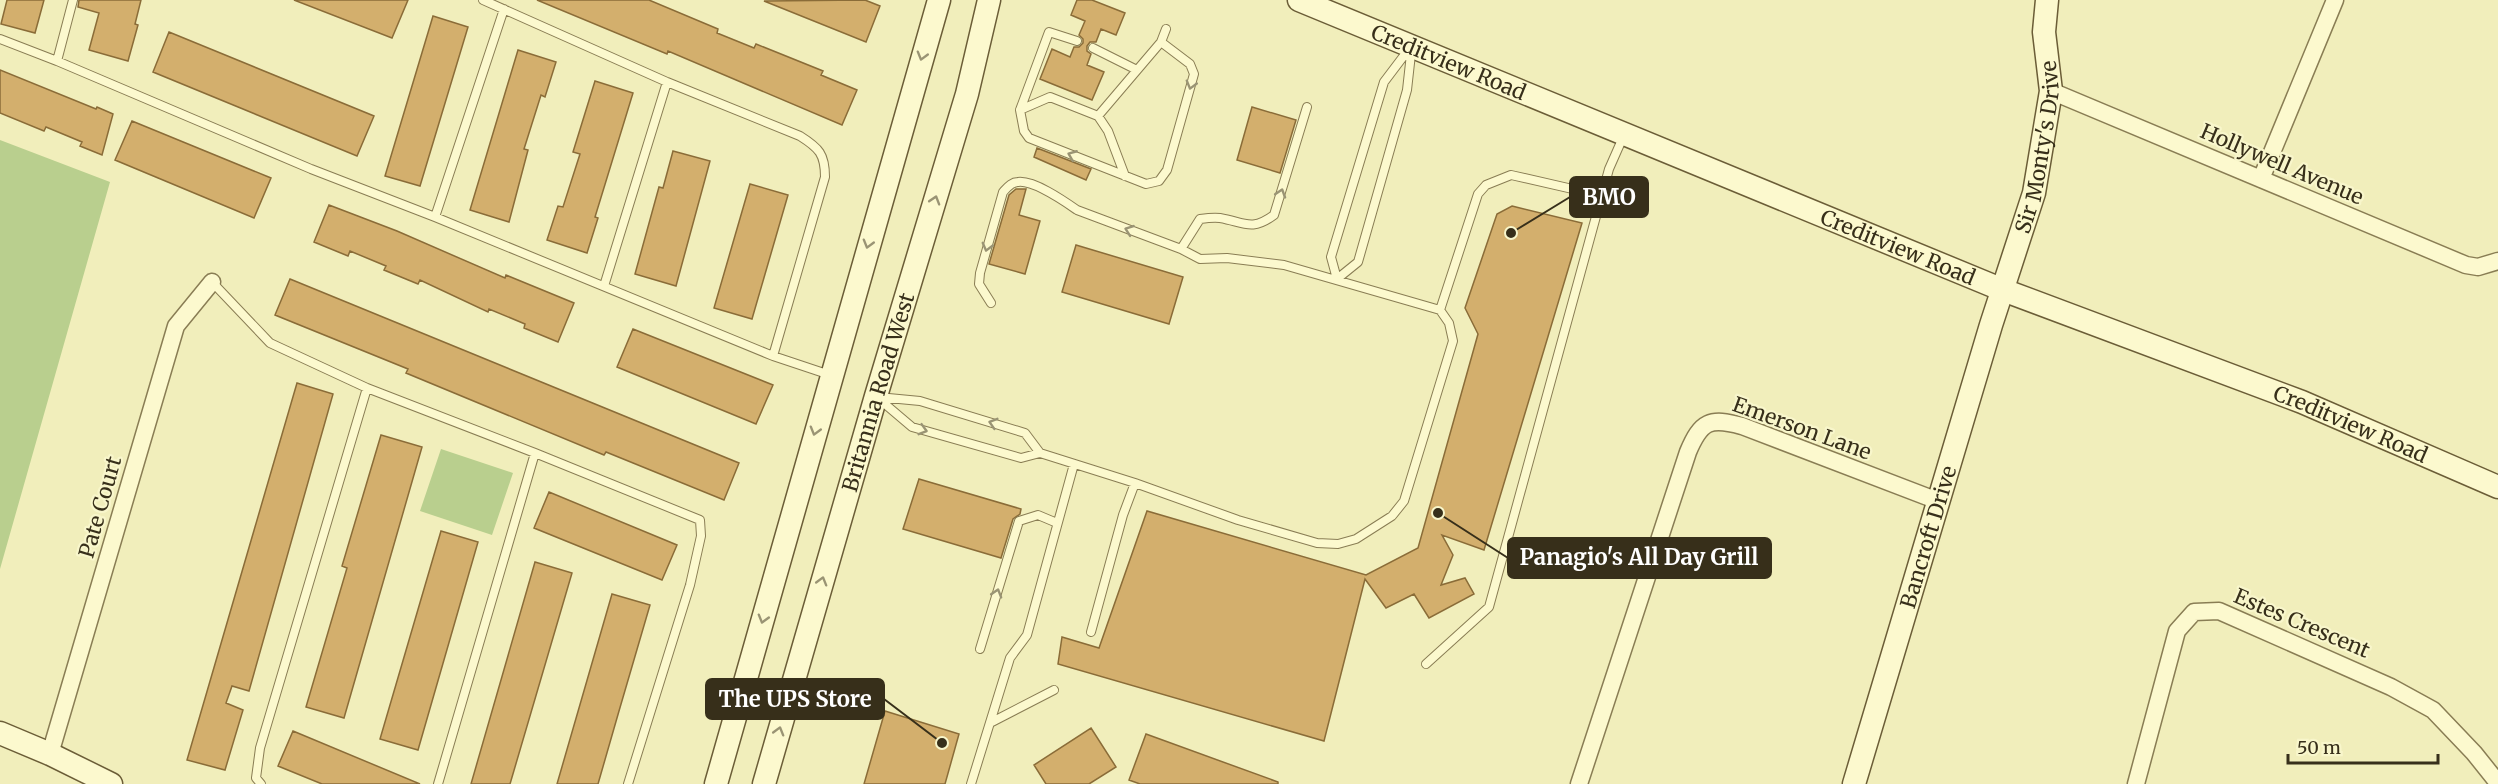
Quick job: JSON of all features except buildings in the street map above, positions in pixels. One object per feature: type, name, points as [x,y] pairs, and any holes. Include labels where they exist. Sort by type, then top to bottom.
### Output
[{"type":"main road","points":[[716,784],[830,375],[939,0]]},
{"type":"main road","name":"Britannia Road West","points":[[764,784],[876,396],[967,94],[989,0]]},
{"type":"main road","name":"Creditview Road","points":[[1299,0],[2003,290],[2302,402],[2498,487]]},
{"type":"main road","name":"Sir Monty's Drive","points":[[2003,290],[2036,185],[2051,91],[2044,32],[2048,0]]},
{"type":"main road","name":"Bancroft Drive","points":[[1854,784],[2003,290]]},
{"type":"main road","points":[[0,733],[111,784]]},
{"type":"street","points":[[2261,179],[2335,0]]},
{"type":"street","name":"Hollywell Avenue","points":[[2051,91],[2466,265],[2478,267],[2498,261]]},
{"type":"street","name":"Pate Court","points":[[50,754],[176,326],[212,282]]},
{"type":"street","name":"Emerson Lane","points":[[1579,784],[1688,452],[1695,435],[1705,426],[1720,420],[1742,426],[1938,501]]},
{"type":"street","name":"Estes Crescent","points":[[2136,784],[2177,631],[2194,612],[2219,611],[2391,687],[2433,710],[2474,753],[2498,783]]},
{"type":"lane","points":[[57,61],[73,0]]},
{"type":"lane","points":[[483,0],[667,82],[800,136],[813,145],[825,161],[825,177],[772,356]]},
{"type":"lane","points":[[435,217],[504,9]]},
{"type":"lane","points":[[1098,116],[1161,42],[1166,29]]},
{"type":"lane","points":[[1077,40],[1049,32],[1020,110],[1024,132],[1029,138],[1146,184],[1159,181],[1167,170],[1194,74],[1190,64],[1161,42]]},
{"type":"lane","points":[[0,39],[311,169],[604,285],[772,356],[830,375]]},
{"type":"lane","points":[[1337,279],[1331,257],[1384,82],[1412,45]]},
{"type":"lane","points":[[1337,279],[1358,262],[1407,90],[1412,45]]},
{"type":"lane","points":[[1093,48],[1137,70]]},
{"type":"lane","points":[[604,285],[667,82]]},
{"type":"lane","points":[[1020,110],[1050,97],[1098,116],[1108,131],[1125,176]]},
{"type":"lane","points":[[1181,249],[1200,219],[1218,217],[1251,226],[1262,224],[1274,215],[1307,107]]},
{"type":"lane","points":[[1426,664],[1489,607],[1609,169],[1625,134]]},
{"type":"lane","points":[[1440,310],[1478,194],[1486,185],[1511,175],[1603,196]]},
{"type":"lane","points":[[876,396],[920,401],[1025,433],[1040,453],[1135,483],[1216,513],[1317,543],[1338,544],[1356,539],[1373,530],[1392,516],[1404,501],[1453,341],[1449,323],[1440,310],[1284,265],[1227,258],[1200,260],[1181,249],[1077,210],[1063,200],[1029,183],[1018,182],[1009,185],[1003,192],[980,273],[979,284],[991,303]]},
{"type":"lane","points":[[212,282],[270,343],[367,388],[700,520],[700,536],[690,585],[628,784]]},
{"type":"lane","points":[[261,784],[256,778],[260,748],[367,388]]},
{"type":"lane","points":[[876,396],[912,427],[1021,458],[1040,453]]},
{"type":"lane","points":[[438,784],[535,453]]},
{"type":"lane","points":[[971,784],[1010,658],[1027,635],[1074,465]]},
{"type":"lane","points":[[1090,632],[1123,515],[1135,483]]},
{"type":"lane","points":[[980,650],[1020,521],[1038,515],[1058,523]]},
{"type":"lane","points":[[990,723],[1054,690]]},
{"type":"green space","points":[[0,140],[110,182],[0,569]]},
{"type":"green space","points":[[441,449],[513,473],[492,535],[420,511]]},
{"type":"place","name":"BMO","points":[[1511,233]]},
{"type":"place","name":"Panagio's All Day Grill","points":[[1438,513]]},
{"type":"place","name":"The UPS Store","points":[[942,743]]}]
